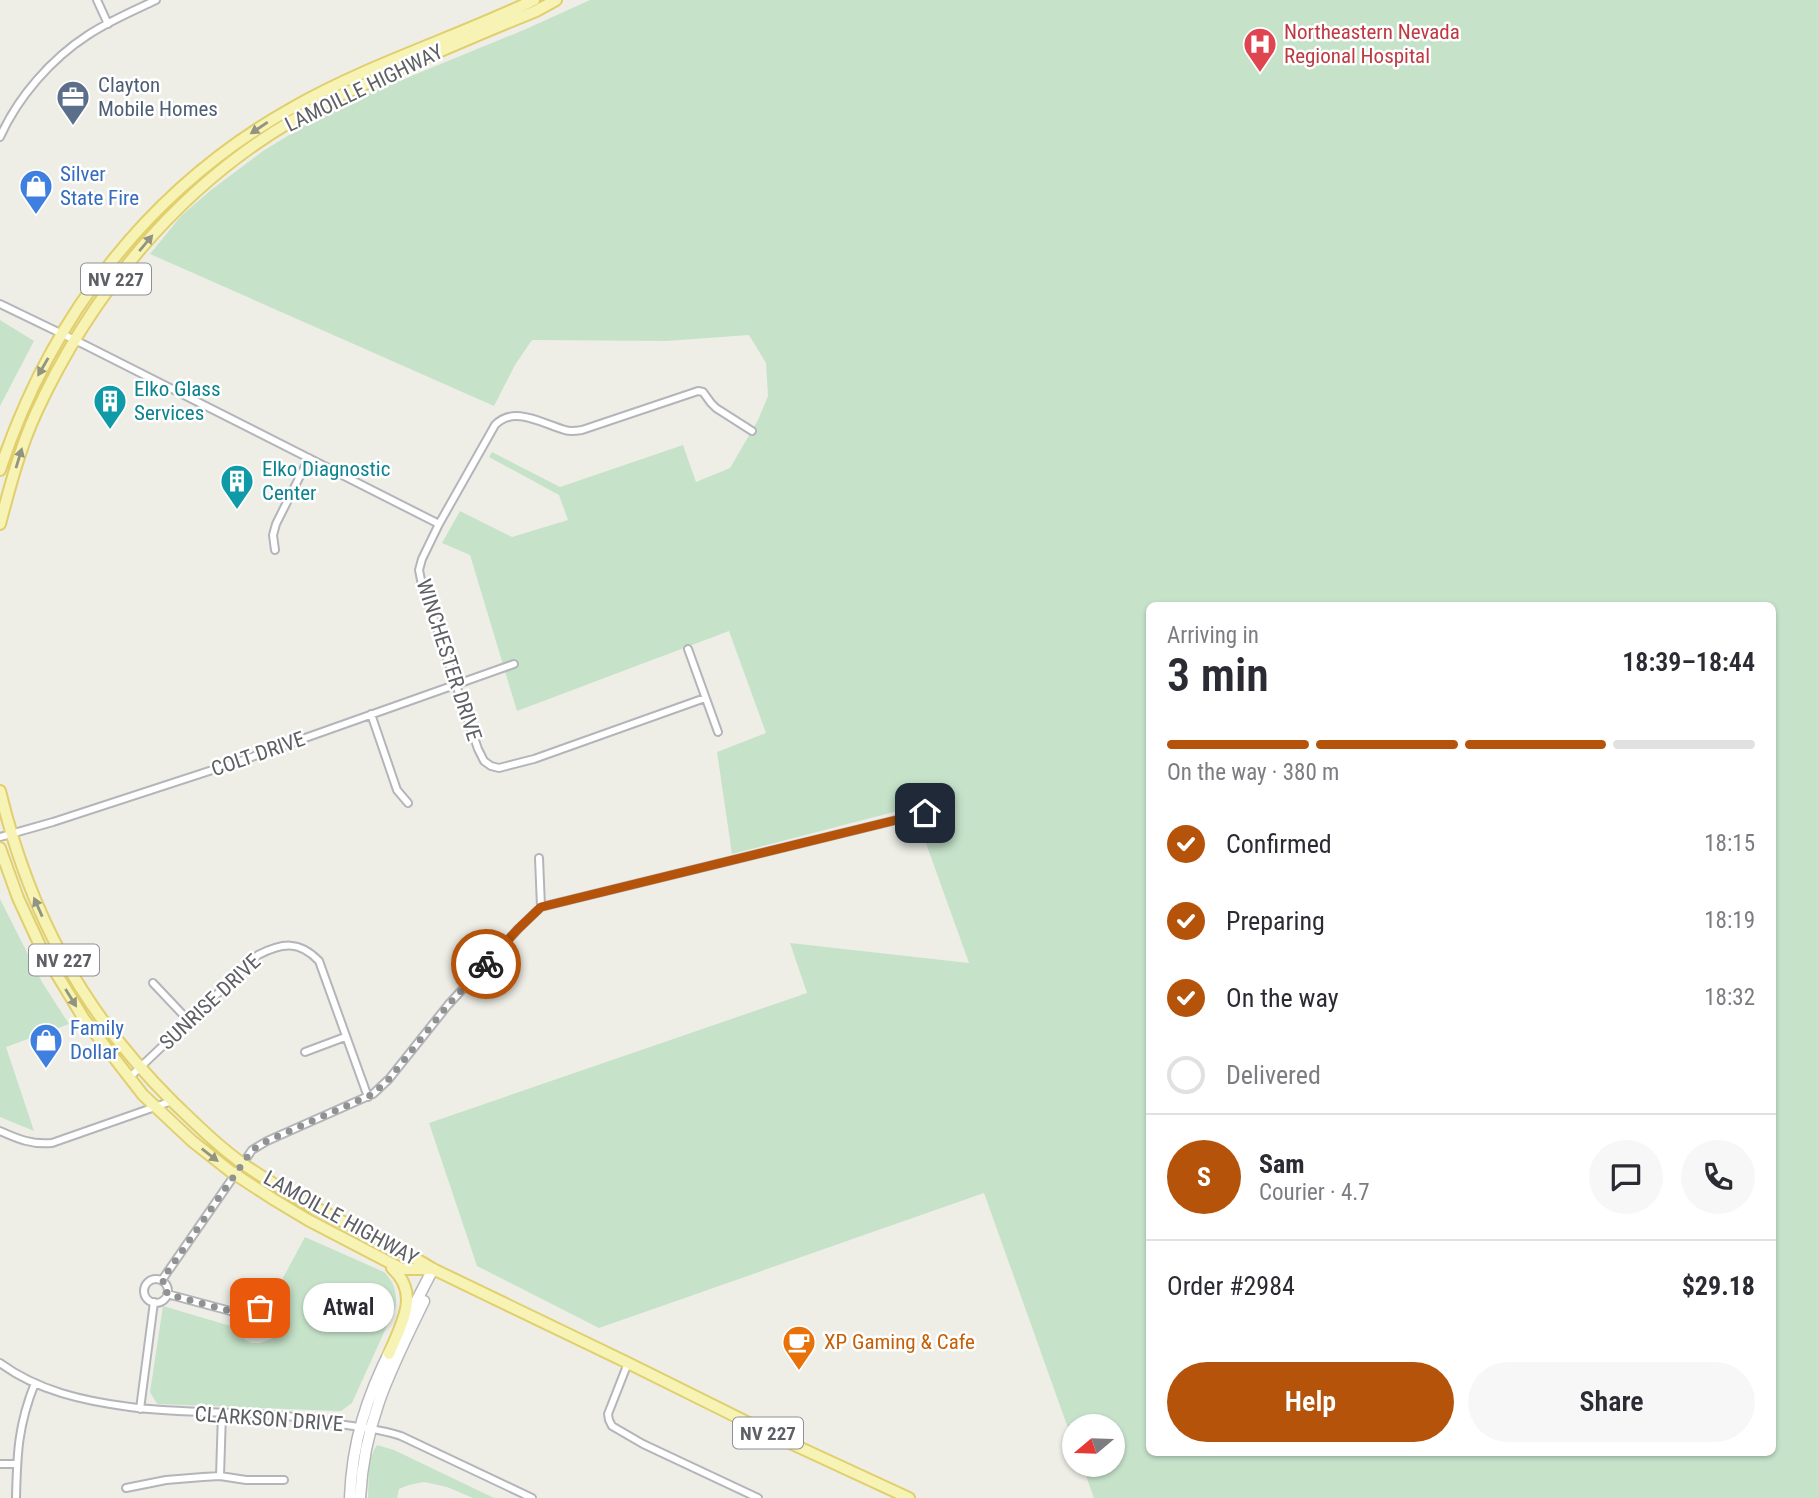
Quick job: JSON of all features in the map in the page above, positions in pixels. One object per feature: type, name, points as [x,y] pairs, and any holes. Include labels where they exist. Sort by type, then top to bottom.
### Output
[{"type":"main road","name":"LAMOILLE HIGHWAY","points":[[0,470],[13,429],[62,334],[103,272],[167,200],[241,141],[285,112],[368,71],[534,0]]},
{"type":"main road","name":"LAMOILLE HIGHWAY","points":[[0,524],[23,444],[74,340],[105,292],[157,230],[219,172],[289,122],[341,94],[556,0]]},
{"type":"main road","name":"LAMOILLE HIGHWAY","points":[[0,791],[6,835],[35,903],[55,944],[92,1006],[127,1053],[172,1101],[243,1164],[320,1210],[389,1243],[436,1270],[777,1437],[909,1498]]},
{"type":"main road","name":"LAMOILLE HIGHWAY","points":[[0,848],[18,898],[42,950],[84,1019],[143,1095],[192,1141],[236,1175],[308,1220],[402,1269],[436,1270]]},
{"type":"main road","points":[[349,1240],[388,1264],[406,1284],[407,1303],[389,1354]]},
{"type":"main road","points":[[360,1498],[370,1395],[389,1354],[436,1270]]},
{"type":"main road","points":[[349,1498],[350,1479],[365,1427],[436,1270]]},
{"type":"street","points":[[97,0],[108,24]]},
{"type":"street","points":[[0,137],[15,110],[57,59],[90,33],[156,0]]},
{"type":"street","points":[[0,304],[439,524]]},
{"type":"street","name":"WINCHESTER DRIVE","points":[[705,698],[534,759],[499,768],[491,766],[478,749],[419,570],[439,524],[499,421],[519,416],[533,418],[562,430],[582,430],[698,391],[703,392],[711,403],[752,431]]},
{"type":"street","points":[[275,551],[273,535],[276,524],[309,458]]},
{"type":"street","points":[[688,649],[718,732]]},
{"type":"street","name":"COLT DRIVE","points":[[6,835],[246,759],[514,664]]},
{"type":"street","points":[[371,714],[397,790],[408,803]]},
{"type":"street","points":[[162,1280],[252,1150],[373,1094],[389,1079],[448,1005],[541,907],[925,813]]},
{"type":"street","points":[[539,858],[541,907]]},
{"type":"street","name":"SUNRISE DRIVE","points":[[129,1078],[258,955],[274,947],[287,945],[300,947],[319,961],[368,1097]]},
{"type":"street","points":[[153,983],[188,1020]]},
{"type":"street","points":[[305,1052],[345,1037]]},
{"type":"street","points":[[0,1131],[23,1141],[52,1143],[172,1101]]},
{"type":"street","points":[[155,1279],[162,1280],[167,1286],[167,1294],[161,1301],[154,1303],[145,1296],[145,1284],[155,1279]]},
{"type":"street","points":[[167,1294],[249,1316]]},
{"type":"street","points":[[140,1409],[154,1303]]},
{"type":"street","name":"CLARKSON DRIVE","points":[[0,1363],[35,1383],[77,1398],[164,1412],[295,1417],[365,1427],[401,1436],[532,1498]]},
{"type":"street","points":[[628,1363],[608,1414],[612,1426],[643,1444],[758,1498]]},
{"type":"street","points":[[16,1498],[19,1436],[35,1383]]},
{"type":"street","points":[[220,1476],[222,1414]]},
{"type":"street","points":[[0,1464],[17,1464]]},
{"type":"street","points":[[126,1488],[166,1480],[220,1476],[246,1480],[284,1480]]},
{"type":"green space","points":[[590,0],[1819,0],[1819,1498],[1094,1498],[1086,1477],[1125,1477],[1125,1414],[1063,1414],[984,1193],[599,1328],[477,1266],[429,1123],[807,993],[790,943],[969,963],[913,807],[732,854],[717,752],[766,733],[729,631],[517,711],[470,555],[442,543],[460,511],[512,537],[568,520],[559,495],[489,457],[492,452],[560,487],[683,445],[696,482],[730,468],[758,420],[768,396],[766,363],[749,335],[667,341],[532,340],[515,365],[494,406],[150,254],[181,216],[211,190],[263,151],[348,102]]},
{"type":"green space","points":[[0,320],[34,341],[0,406]]},
{"type":"green space","points":[[0,899],[42,982],[69,1024],[6,1047],[34,1131],[0,1117]]},
{"type":"green space","points":[[305,1237],[384,1272],[394,1288],[396,1306],[352,1403],[341,1411],[157,1404],[150,1392],[163,1306],[234,1327],[251,1343],[271,1339],[279,1324],[270,1302]]},
{"type":"green space","points":[[377,1445],[394,1450],[494,1498],[473,1498],[447,1487],[424,1482],[399,1489],[397,1498],[368,1498],[370,1463]]},
{"type":"way so far","points":[[260,1308],[253,1310],[249,1316],[167,1294],[167,1286],[162,1280],[252,1150],[373,1094],[389,1079],[448,1005],[486,964]]},
{"type":"place","name":"Northeastern Nevada Regional Hospital","points":[[1260,74]]},
{"type":"place","name":"Clayton Mobile Homes","points":[[73,127]]},
{"type":"place","name":"Silver State Fire","points":[[36,216]]},
{"type":"place","name":"Elko Glass Services","points":[[110,431]]},
{"type":"place","name":"Elko Diagnostic Center","points":[[237,511]]},
{"type":"place","name":"Family Dollar","points":[[46,1070]]},
{"type":"place","name":"Atwal","points":[[260,1308]]},
{"type":"place","name":"XP Gaming & Cafe","points":[[799,1372]]},
{"type":"route","points":[[486,964],[541,907],[925,813]]}]
